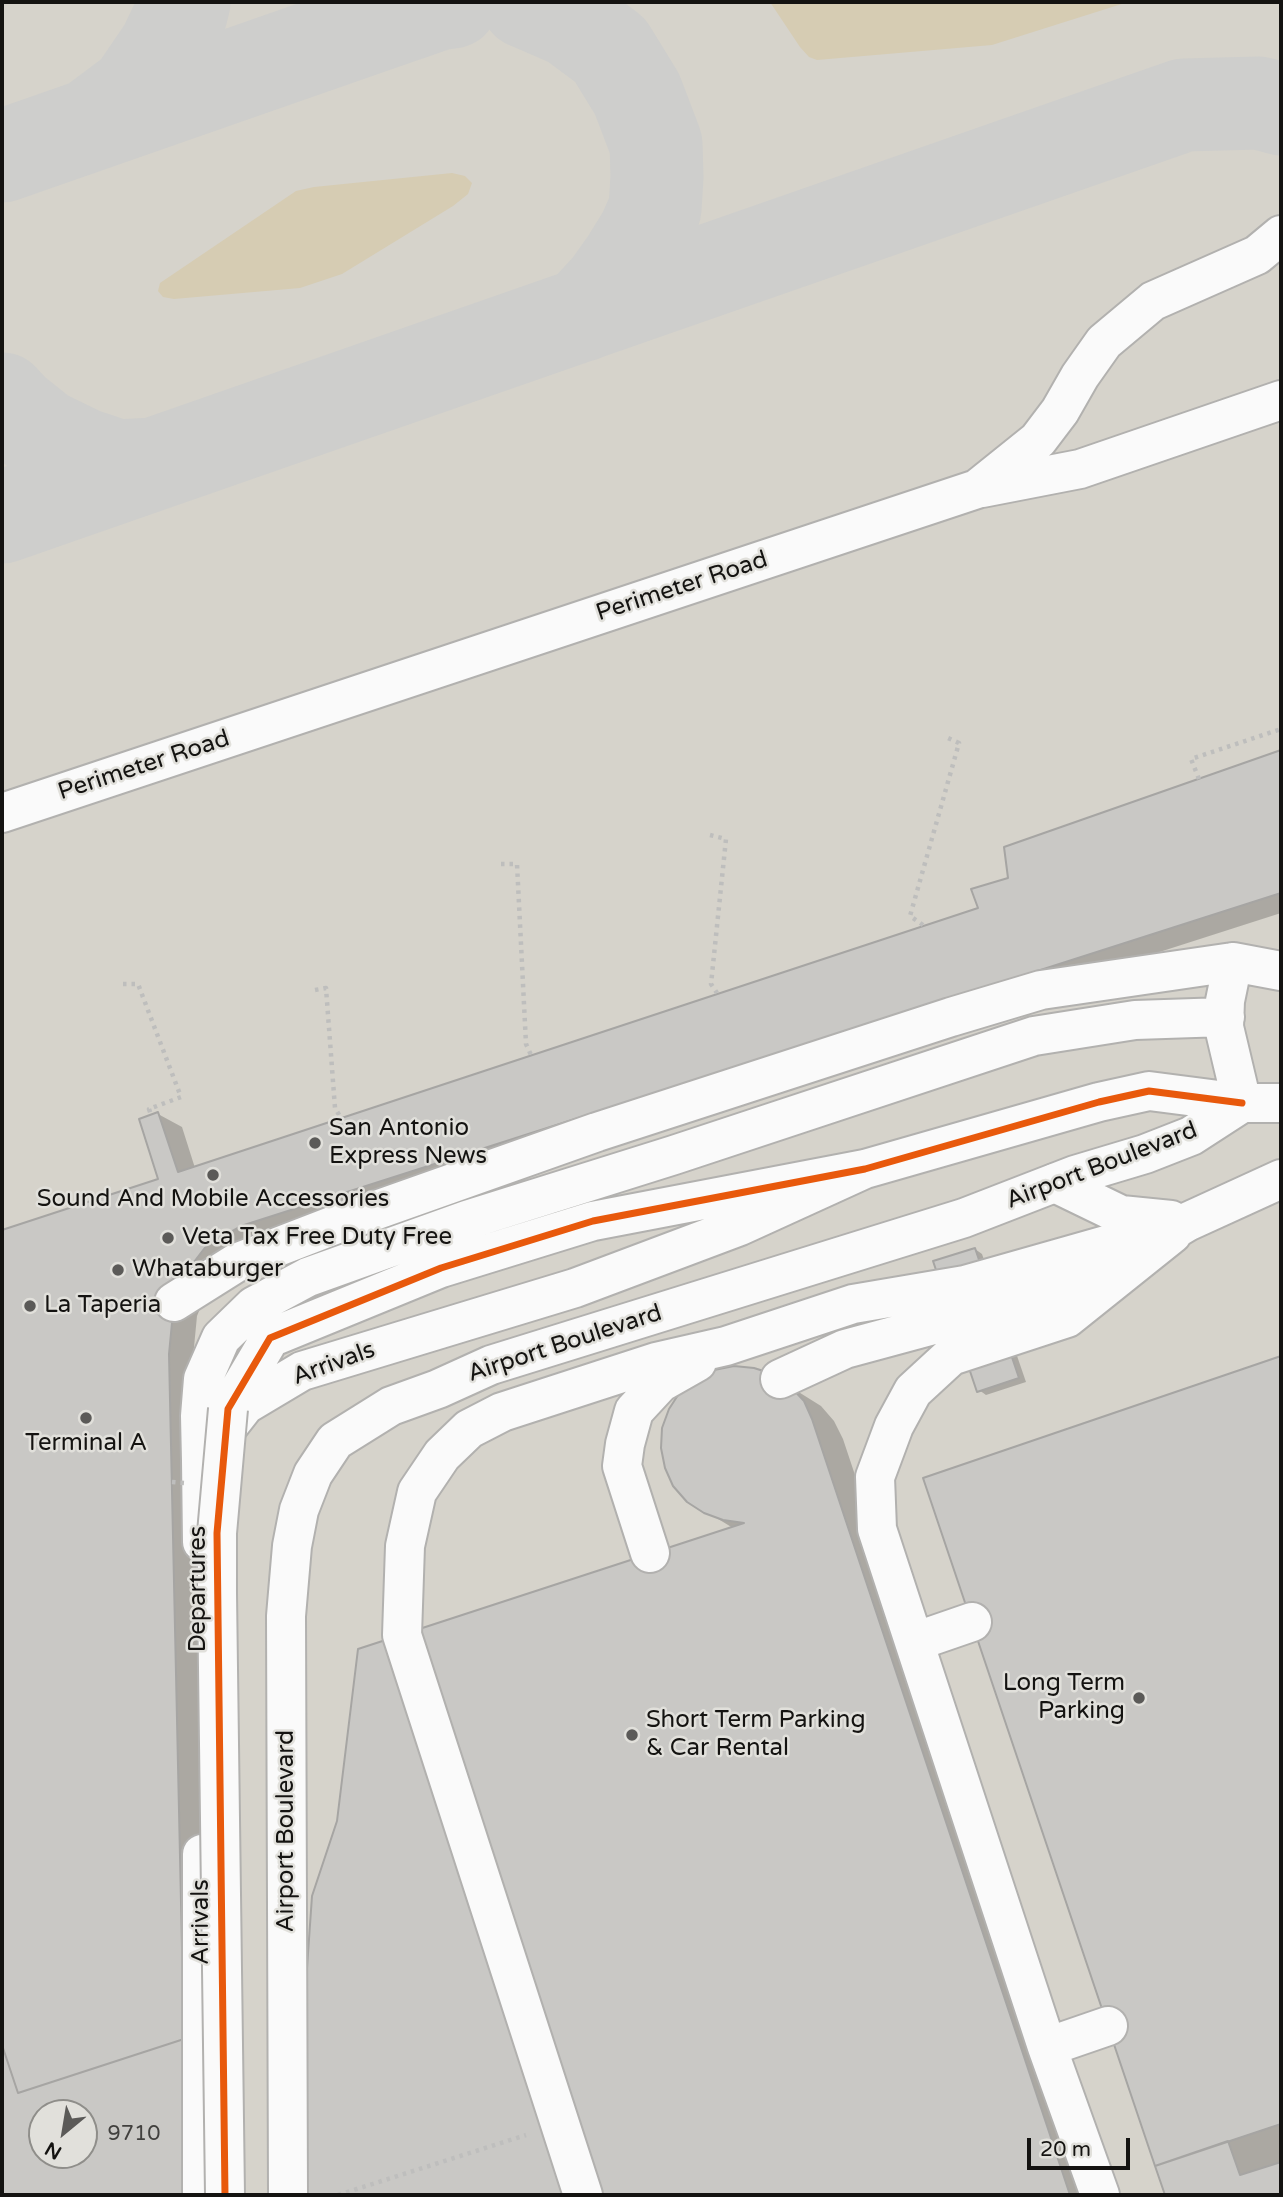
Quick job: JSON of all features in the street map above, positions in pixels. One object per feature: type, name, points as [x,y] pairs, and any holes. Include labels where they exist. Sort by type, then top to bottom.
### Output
[{"type":"street","name":"Perimeter Road","points":[[2,813],[977,489],[1038,440],[1104,342],[1153,301],[1257,256],[1281,235]]},
{"type":"street","points":[[977,489],[1080,469],[1281,400]]},
{"type":"street","points":[[174,1302],[236,1263],[337,1224],[597,1132],[1041,990],[1233,962],[1281,971]]},
{"type":"street","points":[[1233,962],[1225,1001],[1224,1027],[1242,1103]]},
{"type":"street","points":[[201,1461],[203,1379],[221,1338],[254,1306],[308,1277],[467,1220],[1034,1036],[1135,1020],[1225,1017]]},
{"type":"street","points":[[865,1169],[1099,1102],[1149,1091],[1242,1103],[1281,1103]]},
{"type":"street","name":"Airport Boulevard","points":[[288,2195],[286,1616],[292,1546],[299,1510],[313,1474],[335,1441],[391,1406],[438,1389],[491,1365],[964,1219],[1055,1183],[1191,1136],[1242,1103]]},
{"type":"street","name":"Arrivals","points":[[202,2195],[201,1461],[245,1405],[302,1371],[575,1287],[740,1226],[865,1169]]},
{"type":"street","name":"Departures","points":[[225,2195],[217,1533],[228,1409],[270,1338],[442,1268],[593,1221],[865,1169]]},
{"type":"street","points":[[780,1379],[845,1349],[978,1314],[1107,1270],[1187,1222],[1281,1179]]},
{"type":"street","points":[[1055,1183],[1121,1215],[1187,1222]]},
{"type":"street","points":[[583,2195],[402,1635],[405,1546],[418,1492],[442,1455],[469,1429],[502,1412],[656,1362],[726,1346],[853,1304],[965,1285],[1187,1222]]},
{"type":"street","points":[[1100,2195],[1047,2046],[877,1529],[875,1477],[894,1426],[913,1391],[951,1356],[1067,1318],[1187,1222]]},
{"type":"street","points":[[650,1553],[622,1466],[634,1411],[660,1383],[726,1346]]},
{"type":"street","points":[[914,1643],[972,1622]]},
{"type":"street","points":[[1047,2046],[1108,2025]]},
{"type":"path","points":[[1199,779],[1191,759],[1281,729]]},
{"type":"path","points":[[922,925],[911,916],[959,743],[948,738]]},
{"type":"path","points":[[710,835],[726,839],[711,984],[717,993]]},
{"type":"path","points":[[501,863],[517,864],[526,1044],[531,1055]]},
{"type":"path","points":[[123,984],[138,984],[181,1097],[149,1109],[151,1115]]},
{"type":"path","points":[[316,990],[326,988],[335,1108],[341,1118]]},
{"type":"path","points":[[338,2195],[560,2124]]},
{"type":"shaded area","points":[[2,2],[1281,2],[1281,2195],[2,2195]]},
{"type":"shaded area","points":[[770,2],[1128,2],[992,45],[817,60],[809,57],[800,47]]},
{"type":"shaded area","points":[[452,173],[465,176],[472,183],[468,194],[342,274],[300,288],[174,299],[163,297],[158,291],[160,283],[296,191]]},
{"type":"building","name":"Terminal A","points":[[1281,750],[1281,893],[241,1226],[207,1245],[184,1275],[174,1302],[169,1354],[184,2039],[18,2093],[2,2045],[2,1230],[158,1179],[139,1119],[158,1112],[178,1172],[978,908],[971,889],[1008,878],[1004,847]]},
{"type":"building","points":[[975,1248],[1019,1378],[977,1392],[933,1261]]},
{"type":"building","name":"Long Term Parking","points":[[1281,1356],[1281,2124],[1155,2166],[923,1478]]},
{"type":"building","name":"Short Term Parking & Car Rental","points":[[734,1366],[773,1374],[790,1386],[804,1401],[812,1419],[1070,2195],[306,2195],[304,2011],[312,1896],[337,1821],[358,1649],[744,1523],[723,1520],[704,1513],[687,1502],[673,1486],[665,1468],[661,1448],[662,1428],[669,1409],[680,1392],[714,1370]]},
{"type":"building","points":[[184,2039],[184,2195],[2,2195],[2,2045],[18,2093]]},
{"type":"building","points":[[1228,2141],[1240,2175],[1281,2162],[1281,2195],[1165,2195],[1155,2166]]},
{"type":"taxiway","points":[[95,122],[135,92],[165,48],[184,2]]},
{"type":"taxiway","points":[[2,156],[438,4],[452,2]]},
{"type":"taxiway","points":[[527,2],[571,21],[610,50],[637,94],[656,144],[655,209],[644,234],[626,263],[609,287],[583,315]]},
{"type":"taxiway","points":[[2,517],[1184,105],[1259,103],[1281,109]]},
{"type":"taxiway","points":[[2,399],[43,435],[82,454],[118,466],[154,464]]},
{"type":"cycle path","points":[[225,2195],[217,1533],[228,1409],[270,1338],[441,1268],[593,1221],[865,1169],[1099,1102],[1149,1091],[1242,1103]]},
{"type":"place","name":"San Antonio Express News","points":[[315,1143]]},
{"type":"place","name":"Sound And Mobile Accessories","points":[[213,1175]]},
{"type":"place","name":"Veta Tax Free Duty Free","points":[[168,1238]]},
{"type":"place","name":"Whataburger","points":[[118,1270]]},
{"type":"place","name":"La Taperia","points":[[30,1306]]},
{"type":"place","name":"Terminal A","points":[[86,1418]]},
{"type":"place","name":"Long Term Parking","points":[[1139,1698]]},
{"type":"place","name":"Short Term Parking & Car Rental","points":[[632,1735]]}]
